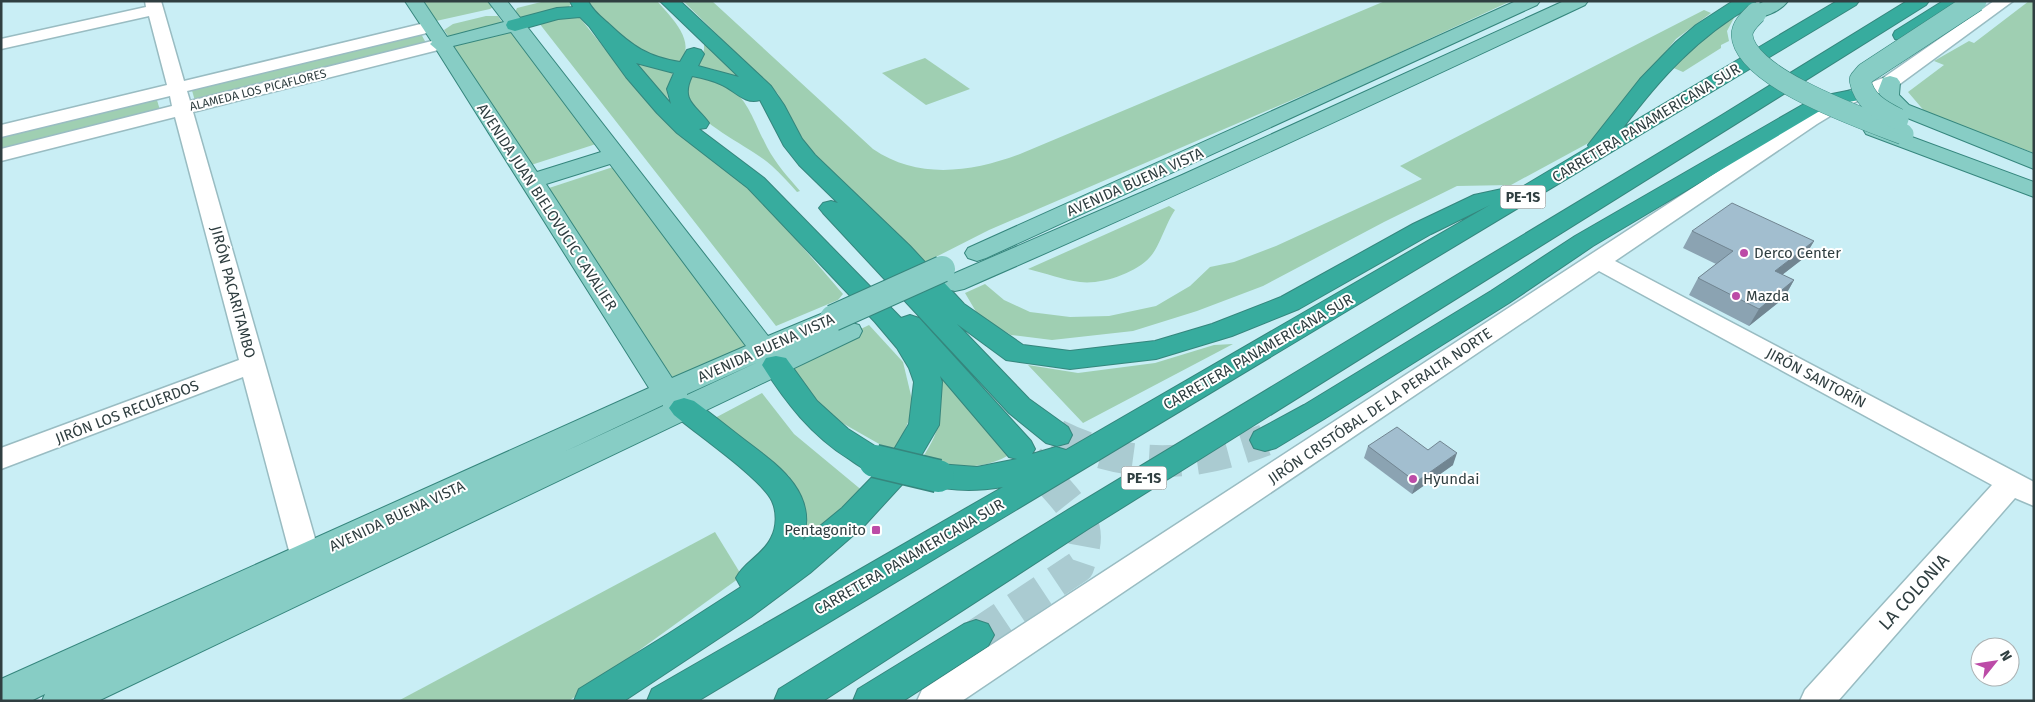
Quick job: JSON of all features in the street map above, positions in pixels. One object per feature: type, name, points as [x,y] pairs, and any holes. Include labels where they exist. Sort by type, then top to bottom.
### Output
[{"type":"highway","points":[[669,1],[691,30],[696,41],[696,50],[677,84],[677,98],[685,110],[698,124],[741,153],[788,194],[870,279],[1020,449]]},
{"type":"highway","points":[[669,1],[764,90],[774,105],[792,141],[807,160],[901,251],[955,310],[1016,353],[1070,360],[1156,350],[1222,330],[1290,303],[1422,229],[1482,200],[1535,189]]},
{"type":"highway","name":"CARRETERA PANAMERICANA SUR","points":[[665,701],[1593,155],[1850,1]]},
{"type":"highway","points":[[1730,120],[1770,111],[1838,75],[1923,11],[1956,1]]},
{"type":"highway","points":[[495,8],[524,3]]},
{"type":"highway","points":[[1593,155],[1636,97],[1678,48],[1715,20],[1751,7]]},
{"type":"highway","points":[[586,11],[633,72],[676,121],[737,166],[756,183],[800,227],[898,334],[921,365],[928,385],[929,396],[925,420],[910,451],[875,495],[830,539],[783,576],[734,610],[592,701]]},
{"type":"highway","points":[[515,25],[557,14],[586,11],[629,52],[646,61],[705,72],[725,78],[745,89],[757,100],[775,140],[789,162],[807,183],[1014,401],[1057,435]]},
{"type":"highway","name":"PE-1S","points":[[792,701],[1077,520],[1730,120],[1923,11]]},
{"type":"highway","points":[[1265,440],[1314,412],[1500,297],[1584,241],[1692,176],[1811,108],[1829,100],[1852,96]]},
{"type":"highway","points":[[770,357],[813,414],[837,437],[875,461],[938,476],[977,479],[1003,475],[1041,463],[1087,447],[1194,390]]},
{"type":"highway","points":[[577,701],[759,573],[780,554],[790,536],[792,525],[790,506],[776,482],[675,400]]},
{"type":"highway","points":[[871,701],[976,635]]},
{"type":"main road","name":"AVENIDA JUAN BIELOVUCIC CAVALIER","points":[[414,1],[439,31],[532,181],[675,400]]},
{"type":"main road","name":"AVENIDA BUENA VISTA","points":[[1,697],[309,570],[948,276],[1265,122],[1531,1]]},
{"type":"main road","name":"AVENIDA BUENA VISTA","points":[[948,276],[1288,136],[1579,1]]},
{"type":"main road","points":[[1779,1],[1751,7],[1742,34],[1744,48],[1760,64],[1789,84],[1807,94],[2034,172]]},
{"type":"main road","points":[[1976,1],[1866,73],[1860,80],[1861,89],[1868,100],[1907,129],[2034,184]]},
{"type":"main road","points":[[495,8],[515,25],[770,357]]},
{"type":"main road","name":"ALAMEDA LOS PICAFLORES","points":[[439,31],[515,25]]},
{"type":"main road","points":[[1890,82],[1888,89],[1890,100],[1902,110],[2034,162]]},
{"type":"main road","points":[[1826,111],[2034,190]]},
{"type":"main road","points":[[1265,122],[1288,136]]},
{"type":"main road","points":[[532,181],[614,155]]},
{"type":"main road","name":"AVENIDA BUENA VISTA","points":[[60,701],[309,570]]},
{"type":"street","name":"JIRÓN CRISTÓBAL DE LA PERALTA NORTE","points":[[934,701],[1826,111],[1852,96],[1890,82],[2005,1]]},
{"type":"street","points":[[1,44],[154,6]]},
{"type":"street","name":"JIRÓN PACARITAMBO","points":[[154,6],[309,570]]},
{"type":"street","name":"ALAMEDA LOS PICAFLORES","points":[[1,155],[179,98],[439,31]]},
{"type":"street","name":"ALAMEDA LOS PICAFLORES","points":[[1,131],[179,98]]},
{"type":"street","name":"JIRÓN SANTORÍN","points":[[1598,261],[2022,489]]},
{"type":"street","name":"JIRÓN LOS RECUERDOS","points":[[1,459],[252,364]]},
{"type":"street","name":"LA COLONIA","points":[[1817,701],[2022,489]]},
{"type":"green space","points":[[424,1],[489,1],[493,7],[436,21]]},
{"type":"green space","points":[[545,1],[569,1],[571,4],[567,9],[525,19],[518,17],[515,12],[517,8]]},
{"type":"green space","points":[[587,1],[657,1],[681,31],[686,47],[685,55],[680,63],[642,53],[595,13]]},
{"type":"green space","points":[[683,1],[712,1],[873,149],[890,159],[908,165],[945,170],[983,165],[1020,154],[1385,1],[1511,1],[1355,73],[989,230],[924,263],[810,151],[797,133],[778,94]]},
{"type":"green space","points":[[2029,1],[2034,1],[2034,153],[1926,113],[1908,92],[1944,65],[1934,61],[1969,41],[1974,43]]},
{"type":"green space","points":[[1704,10],[1711,13],[1676,39],[1594,140],[1511,185],[1457,186],[1263,286],[1197,311],[1133,331],[1052,340],[1011,335],[978,315],[965,293],[985,284],[1004,300],[1030,312],[1070,317],[1109,316],[1156,306],[1190,286],[1210,267],[1234,262],[1276,246],[1422,179],[1400,166]]},
{"type":"green space","points":[[576,13],[658,115],[716,163],[750,186],[843,294],[838,300],[776,326],[539,23]]},
{"type":"green space","points":[[486,16],[498,16],[502,22],[483,31],[462,35],[448,36],[444,30],[453,24]]},
{"type":"green space","points":[[1731,17],[1734,18],[1727,31],[1729,41],[1721,45],[1721,48],[1683,72],[1669,66]]},
{"type":"green space","points":[[510,31],[596,144],[531,165],[453,45]]},
{"type":"green space","points":[[420,32],[426,43],[195,101],[191,87]]},
{"type":"green space","points":[[704,41],[746,81],[713,69],[697,66],[704,50]]},
{"type":"green space","points":[[925,58],[970,89],[926,105],[882,73]]},
{"type":"green space","points":[[630,60],[673,72],[667,92],[669,105]]},
{"type":"green space","points":[[691,76],[723,84],[741,98],[767,147],[782,170],[800,191],[797,192],[779,172],[763,159],[716,128],[696,111],[689,102],[687,95]]},
{"type":"green space","points":[[156,97],[160,110],[1,150],[1,135]]},
{"type":"green space","points":[[613,167],[748,348],[675,381],[546,189]]},
{"type":"green space","points":[[1169,206],[1175,210],[1153,253],[1144,263],[1127,273],[1098,282],[1080,282],[1028,269]]},
{"type":"green space","points":[[869,325],[903,362],[914,408],[895,453],[830,416],[787,365]]},
{"type":"green space","points":[[1233,344],[1083,423],[1028,365],[1078,373],[1155,363],[1214,345]]},
{"type":"green space","points":[[935,368],[1007,456],[975,466],[954,466],[921,460],[929,448],[938,427],[939,408],[933,371]]},
{"type":"green space","points":[[762,393],[794,434],[864,492],[812,542],[789,476],[713,419]]},
{"type":"green space","points":[[715,532],[742,576],[569,701],[398,701]]},
{"type":"building","points":[[1732,203],[1814,241],[1775,271],[1794,280],[1759,309],[1698,278],[1733,251],[1692,231]]},
{"type":"building","points":[[1397,427],[1428,450],[1440,441],[1457,453],[1416,482],[1368,446]]},
{"type":"tunnel","points":[[1057,435],[1109,454],[1134,459],[1160,461],[1212,456],[1265,440]]},
{"type":"tunnel","points":[[976,635],[1078,567],[1081,558],[1085,539],[1081,521],[1068,502],[1029,459]]},
{"type":"place","name":"Derco Center","points":[[1744,253]]},
{"type":"place","name":"Mazda","points":[[1736,296]]},
{"type":"place","name":"Hyundai","points":[[1413,479]]},
{"type":"place","name":"Pentagonito","points":[[876,530]]}]
